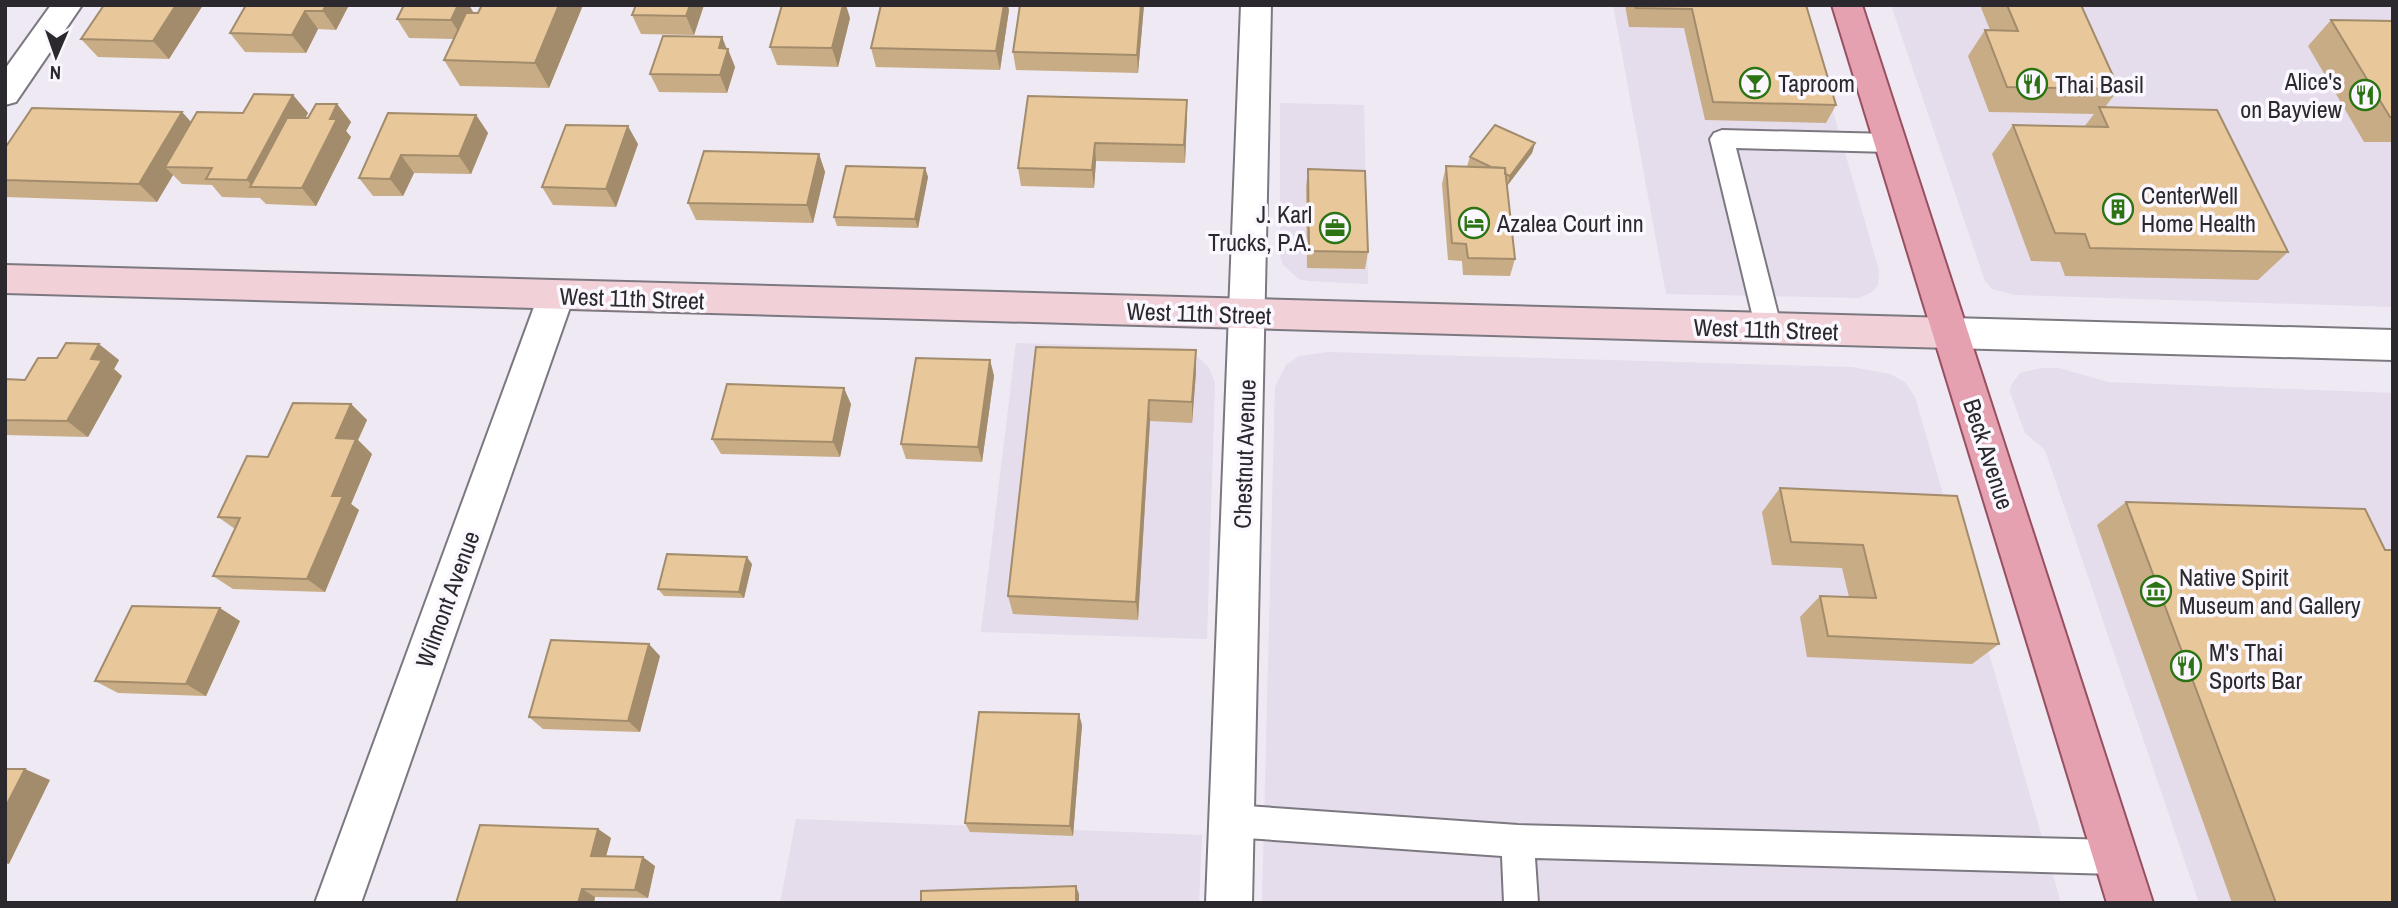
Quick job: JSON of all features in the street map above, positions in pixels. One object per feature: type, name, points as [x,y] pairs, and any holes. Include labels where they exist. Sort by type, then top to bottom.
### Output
[{"type":"main road","name":"Beck Avenue","points":[[1847,5],[2130,903]]},
{"type":"main road","name":"West 11th Street","points":[[5,279],[1950,333]]},
{"type":"street","points":[[5,94],[67,5]]},
{"type":"street","name":"Chestnut Avenue","points":[[1229,903],[1249,314],[1256,5]]},
{"type":"street","name":"Wilmont Avenue","points":[[338,903],[556,296]]},
{"type":"street","name":"West 11th Street","points":[[1950,333],[2393,345]]},
{"type":"lane","points":[[1769,330],[1722,139],[1890,143]]},
{"type":"lane","points":[[1232,821],[1518,841],[2115,857]]},
{"type":"lane","points":[[1518,841],[1521,903]]},
{"type":"shaded area","points":[[1613,5],[1802,5],[1879,270],[1878,285],[1872,292],[1859,298],[1666,294]]},
{"type":"shaded area","points":[[1891,5],[2393,5],[2393,307],[2015,295],[1992,289],[1985,281]]},
{"type":"shaded area","points":[[1280,103],[1364,105],[1368,284],[1299,279],[1283,265],[1280,256]]},
{"type":"shaded area","points":[[1016,343],[1181,348],[1197,356],[1209,368],[1215,383],[1207,639],[981,632]]},
{"type":"shaded area","points":[[1328,352],[1852,367],[1890,374],[1905,382],[1915,397],[2061,903],[1262,903],[1275,387],[1286,365],[1299,356]]},
{"type":"shaded area","points":[[2042,368],[2059,368],[2108,382],[2393,393],[2393,903],[2199,903],[2045,450],[2025,433],[2010,392],[2011,385],[2020,373]]},
{"type":"shaded area","points":[[796,819],[1202,835],[1199,903],[780,903]]},
{"type":"building","points":[[104,5],[176,5],[153,41],[81,39]]},
{"type":"building","points":[[246,5],[326,5],[323,11],[305,11],[292,35],[230,33]]},
{"type":"building","points":[[404,5],[458,5],[451,20],[397,19]]},
{"type":"building","points":[[482,5],[559,5],[535,63],[444,60],[466,13],[478,13]]},
{"type":"building","points":[[636,5],[690,5],[686,16],[632,15]]},
{"type":"building","points":[[782,5],[843,5],[832,48],[770,47]]},
{"type":"building","points":[[881,5],[1004,5],[996,51],[871,48]]},
{"type":"building","points":[[1020,5],[1141,5],[1137,55],[1013,52]]},
{"type":"building","points":[[1635,5],[1806,5],[1836,105],[1713,102],[1692,9],[1636,8]]},
{"type":"building","points":[[2007,5],[2081,5],[2119,89],[2007,87],[1985,30],[2018,31]]},
{"type":"building","points":[[2331,20],[2393,21],[2393,117],[2390,117]]},
{"type":"building","points":[[663,36],[722,37],[719,48],[728,49],[720,75],[650,74]]},
{"type":"building","points":[[254,94],[293,95],[247,180],[206,179],[212,168],[165,167],[197,112],[243,113]]},
{"type":"building","points":[[1028,96],[1187,100],[1184,145],[1095,143],[1092,170],[1018,168]]},
{"type":"building","points":[[316,104],[337,104],[330,119],[337,119],[302,188],[250,187],[287,118],[308,118]]},
{"type":"building","name":"CenterWell Home Health","points":[[2099,107],[2217,110],[2288,252],[2090,248],[2085,234],[2055,233],[2013,125],[2108,127]]},
{"type":"building","points":[[32,108],[182,112],[139,184],[5,180],[5,148]]},
{"type":"building","points":[[388,113],[476,115],[459,156],[401,155],[390,179],[359,178]]},
{"type":"building","points":[[566,125],[628,126],[606,189],[542,187]]},
{"type":"building","points":[[1495,125],[1535,143],[1510,176],[1505,174],[1505,168],[1491,167],[1470,157]]},
{"type":"building","points":[[704,151],[819,154],[807,205],[688,203]]},
{"type":"building","points":[[846,166],[925,168],[915,219],[834,217]]},
{"type":"building","name":"Azalea Court inn","points":[[1446,166],[1505,168],[1515,259],[1468,258],[1466,244],[1452,243]]},
{"type":"building","name":"J. Karl Trucks, P.A.","points":[[1308,169],[1365,171],[1368,252],[1309,251]]},
{"type":"building","points":[[66,343],[99,344],[91,359],[102,360],[67,421],[5,420],[5,379],[25,380],[38,358],[57,358]]},
{"type":"building","points":[[1036,347],[1196,350],[1192,402],[1149,400],[1136,602],[1008,596]]},
{"type":"building","points":[[916,358],[990,360],[978,447],[901,444]]},
{"type":"building","points":[[727,384],[844,388],[833,442],[712,439]]},
{"type":"building","points":[[293,403],[351,404],[336,438],[356,439],[332,496],[343,496],[307,579],[213,576],[240,518],[218,517],[247,456],[268,457]]},
{"type":"building","points":[[1780,488],[1957,496],[1999,644],[1828,636],[1820,596],[1876,598],[1863,545],[1791,542]]},
{"type":"building","points":[[2126,502],[2365,509],[2385,550],[2393,550],[2393,903],[2276,903]]},
{"type":"building","points":[[667,554],[747,557],[739,592],[658,589]]},
{"type":"building","points":[[132,606],[220,608],[186,684],[95,681]]},
{"type":"building","points":[[551,640],[649,644],[628,721],[529,717]]},
{"type":"building","points":[[979,712],[1079,714],[1070,826],[965,823]]},
{"type":"building","points":[[5,769],[25,769],[5,808]]},
{"type":"building","points":[[480,825],[598,829],[591,856],[643,857],[635,890],[582,889],[578,903],[456,903]]},
{"type":"building","points":[[1076,886],[1076,903],[921,903],[921,891]]},
{"type":"place","name":"Taproom","points":[[1755,83]]},
{"type":"place","name":"Thai Basil","points":[[2032,84]]},
{"type":"place","name":"Alice's on Bayview","points":[[2365,95]]},
{"type":"place","name":"CenterWell Home Health","points":[[2118,209]]},
{"type":"place","name":"Azalea Court inn","points":[[1474,223]]},
{"type":"place","name":"J. Karl Trucks, P.A.","points":[[1335,228]]},
{"type":"place","name":"Native Spirit Museum and Gallery","points":[[2156,591]]},
{"type":"place","name":"M's Thai Sports Bar","points":[[2186,666]]}]
